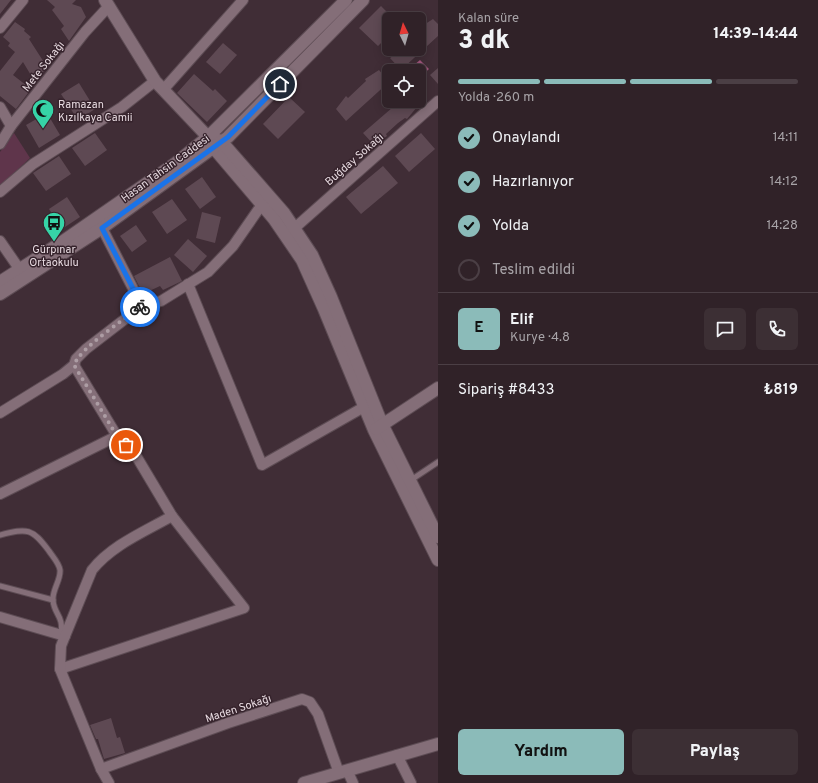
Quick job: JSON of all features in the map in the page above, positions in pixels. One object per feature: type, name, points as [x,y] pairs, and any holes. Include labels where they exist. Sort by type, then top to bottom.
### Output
[{"type":"main road","name":"Hasan Tahsin Caddesi","points":[[0,294],[102,228],[182,171],[214,142],[346,0]]},
{"type":"main road","name":"Hasan Tahsin Caddesi","points":[[0,282],[20,270],[176,163],[239,126],[362,0]]},
{"type":"main road","points":[[107,4],[159,85],[214,142],[312,255],[331,297],[378,427],[435,539]]},
{"type":"main road","points":[[291,231],[364,407],[410,480],[435,539],[438,560]]},
{"type":"main road","points":[[378,427],[438,388]]},
{"type":"main road","points":[[304,783],[438,744]]},
{"type":"street","points":[[0,28],[23,0]]},
{"type":"street","points":[[0,192],[33,164],[159,85],[243,0]]},
{"type":"street","name":"Mete Sokağı","points":[[0,144],[11,126],[107,4]]},
{"type":"street","name":"Buğday Sokağı","points":[[291,231],[438,101]]},
{"type":"street","points":[[0,107],[11,126]]},
{"type":"street","points":[[0,413],[74,365],[76,359],[86,349],[142,306],[161,301],[208,272],[234,246],[258,210]]},
{"type":"street","points":[[102,228],[142,306]]},
{"type":"street","points":[[0,241],[20,270]]},
{"type":"street","points":[[188,284],[262,465],[364,407]]},
{"type":"street","points":[[60,668],[244,608],[172,516],[135,454],[117,436],[74,365]]},
{"type":"street","points":[[0,494],[117,436]]},
{"type":"street","points":[[109,783],[101,769],[60,668],[63,636],[92,570],[100,560],[112,550],[172,516]]},
{"type":"street","points":[[0,616],[63,636]]},
{"type":"street","name":"Maden Sokağı","points":[[101,769],[228,723],[302,699],[310,702],[318,714],[343,772],[353,783]]},
{"type":"street","points":[[397,756],[411,783]]},
{"type":"lane","points":[[410,480],[438,462]]},
{"type":"lane","points":[[0,535],[22,530],[30,531],[38,535],[60,569],[53,600],[63,624],[63,636]]},
{"type":"lane","points":[[0,586],[53,600]]},
{"type":"shaded area","points":[[420,60],[424,64],[415,64]]},
{"type":"shaded area","points":[[14,133],[30,158],[0,186],[0,152]]},
{"type":"building","points":[[0,0],[11,0],[0,14]]},
{"type":"building","points":[[47,0],[76,0],[72,4],[81,7],[86,17],[69,41],[61,29],[64,26],[52,10],[55,7]]},
{"type":"building","points":[[381,6],[387,12],[382,12],[382,42],[378,46],[359,28]]},
{"type":"building","points":[[433,19],[438,24],[438,36],[426,47],[426,24]]},
{"type":"building","points":[[15,22],[25,29],[24,31],[31,37],[29,39],[47,67],[35,82],[23,62],[13,75],[31,89],[16,109],[0,96],[0,71],[15,52],[8,46],[10,43],[3,37]]},
{"type":"building","points":[[223,43],[237,55],[220,74],[206,62]]},
{"type":"building","points":[[393,56],[416,56],[408,64],[396,64],[390,58]]},
{"type":"building","points":[[438,68],[438,84],[430,75]]},
{"type":"building","points":[[379,70],[382,74],[382,88],[346,121],[336,109],[346,96],[348,98],[366,81],[365,79]]},
{"type":"building","points":[[194,74],[213,91],[215,89],[227,101],[207,122],[177,93]]},
{"type":"building","points":[[79,83],[95,109],[78,120],[61,94]]},
{"type":"building","points":[[289,97],[305,112],[278,139],[263,124]]},
{"type":"building","points":[[392,108],[416,108],[407,119],[405,118],[398,123],[386,134],[387,136],[374,145],[363,133]]},
{"type":"building","name":"Ramazan Kızılkaya Camii","points":[[47,113],[60,135],[39,148],[26,125]]},
{"type":"building","points":[[95,133],[107,150],[85,166],[72,148]]},
{"type":"building","points":[[421,133],[435,149],[409,172],[395,156]]},
{"type":"building","points":[[59,156],[71,174],[46,191],[33,173]]},
{"type":"building","points":[[383,166],[398,183],[361,214],[346,197]]},
{"type":"building","points":[[202,177],[216,197],[200,209],[185,189]]},
{"type":"building","points":[[67,197],[80,217],[62,229],[49,209]]},
{"type":"building","points":[[172,199],[187,220],[167,234],[152,212]]},
{"type":"building","points":[[202,212],[221,217],[215,243],[196,238]]},
{"type":"building","points":[[136,225],[147,241],[132,252],[120,236]]},
{"type":"building","points":[[188,239],[207,256],[193,272],[174,255]]},
{"type":"building","points":[[170,257],[182,281],[163,290],[160,286],[143,294],[134,276]]},
{"type":"building","points":[[111,718],[117,738],[120,737],[125,753],[104,759],[98,739],[96,739],[90,725]]},
{"type":"way so far","points":[[126,445],[117,436],[74,365],[76,359],[86,349],[140,307]]},
{"type":"place","name":"Ramazan Kızılkaya Camii","points":[[43,130]]},
{"type":"place","name":"Gürpınar Ortaokulu","points":[[54,242]]},
{"type":"route","points":[[140,307],[142,306],[102,228],[228,137],[280,84]]}]
